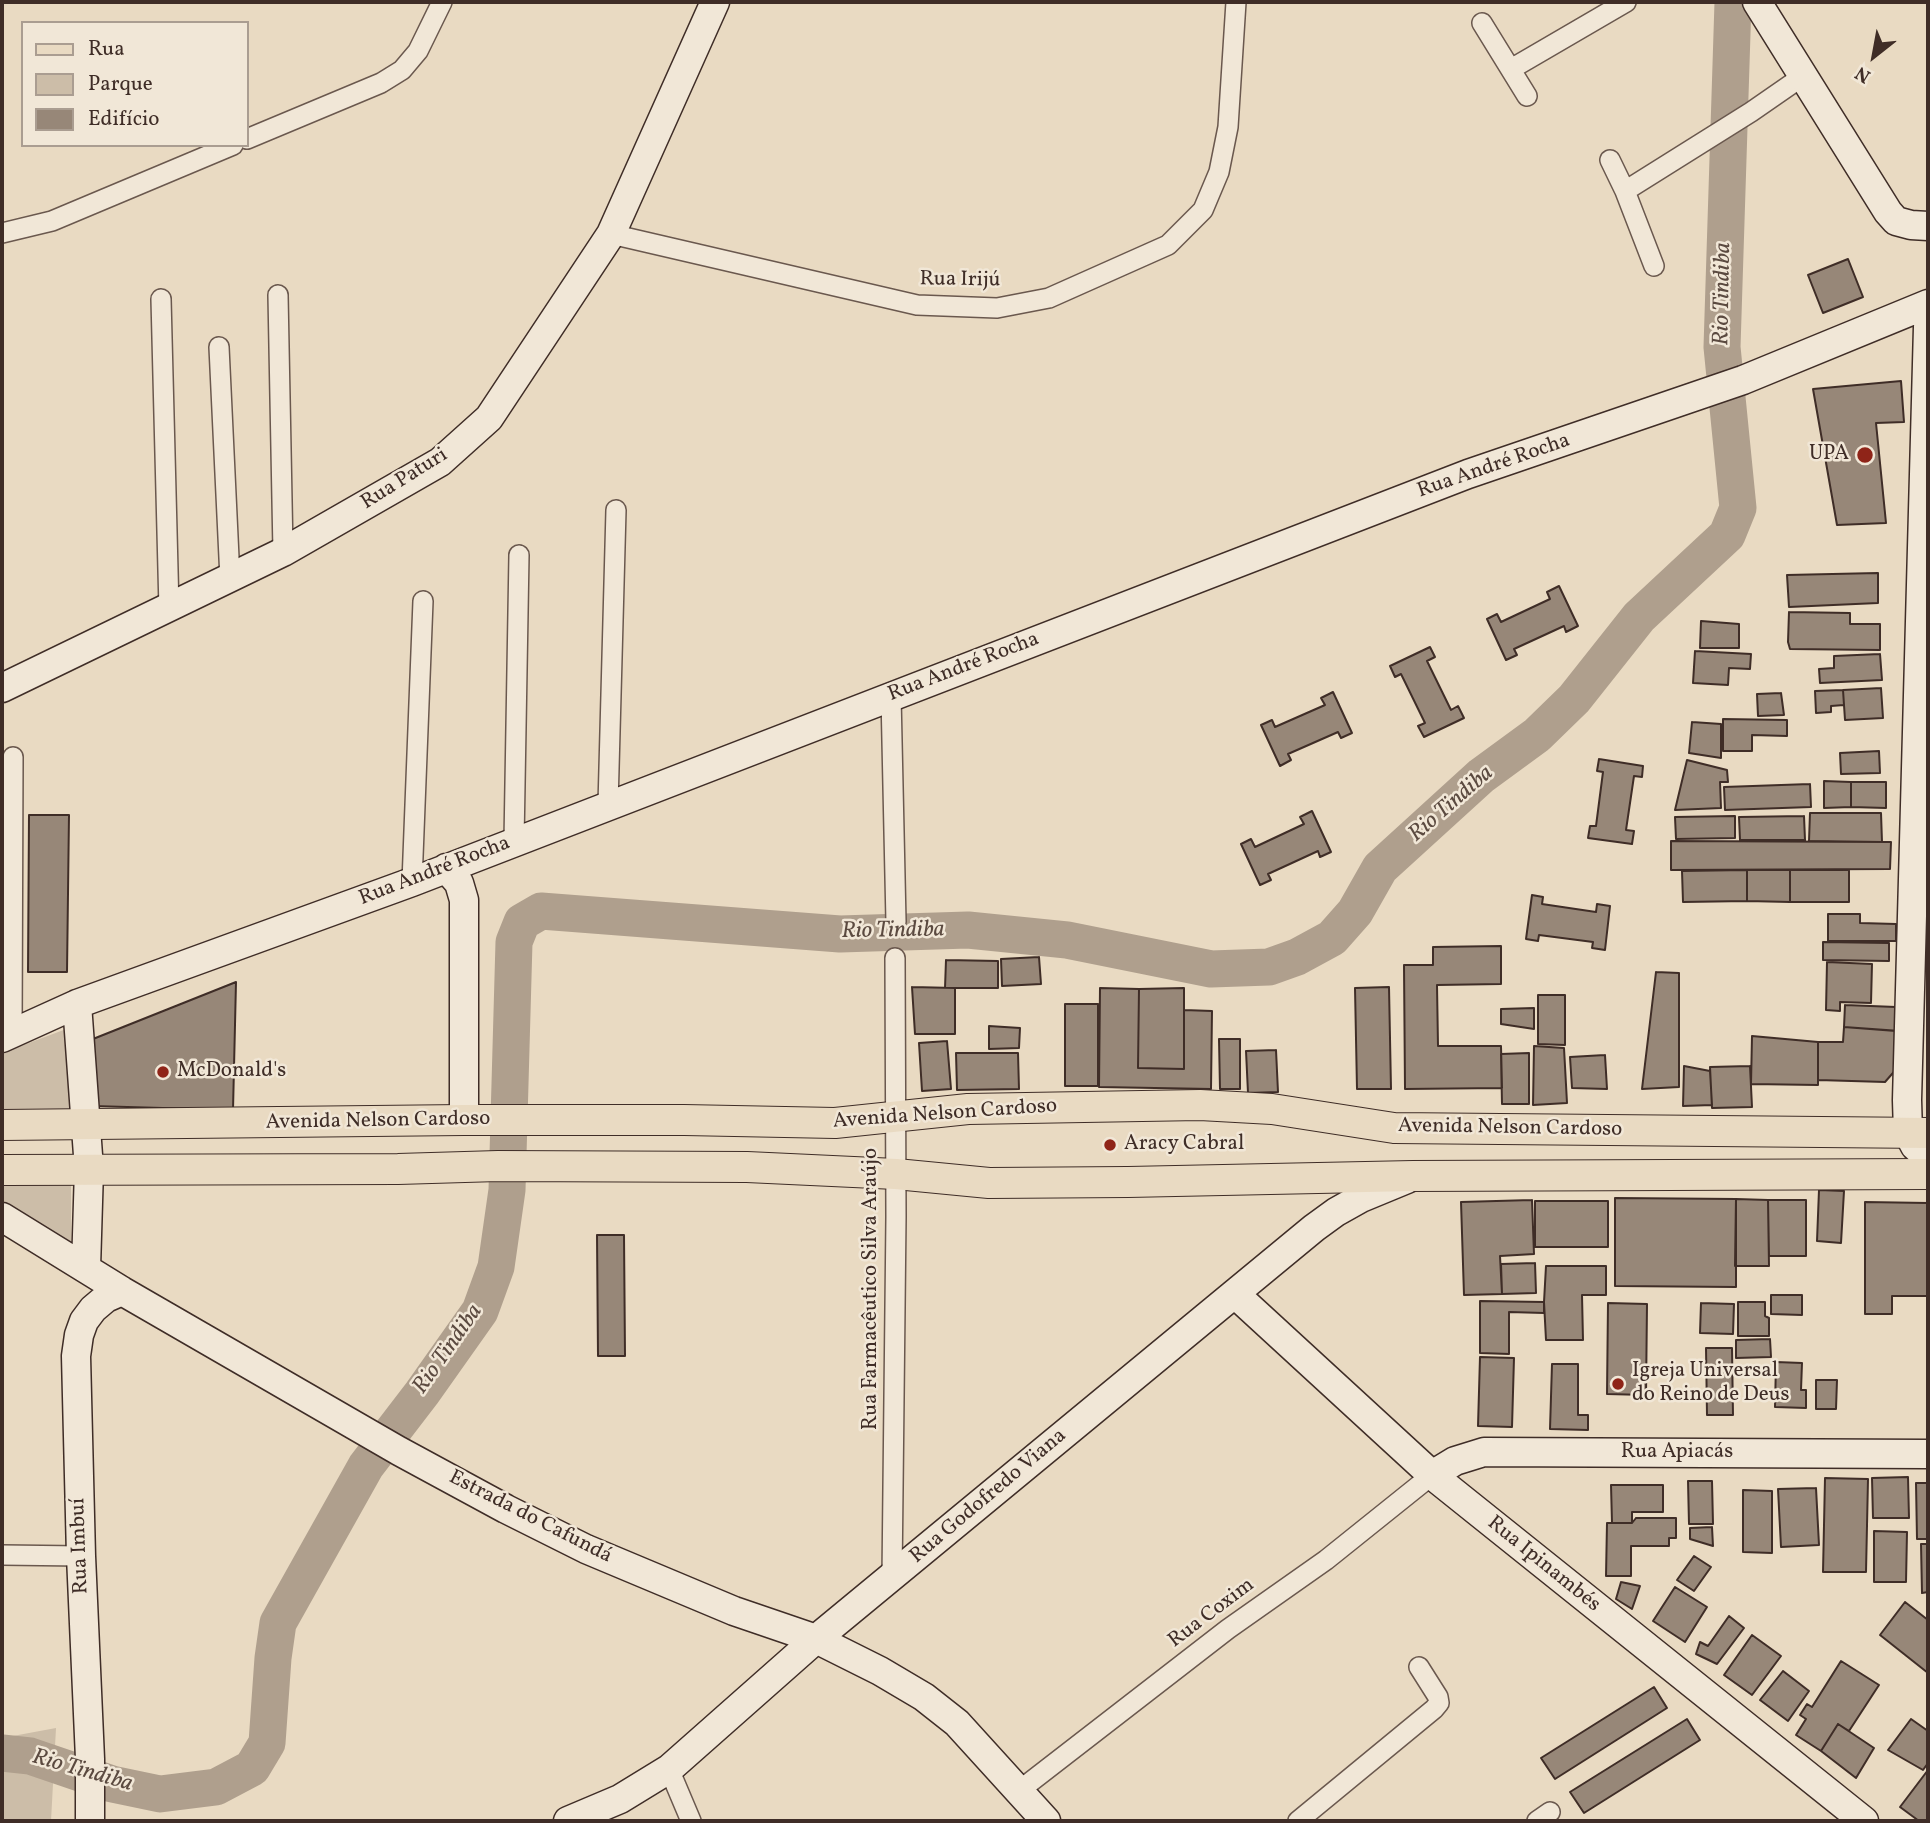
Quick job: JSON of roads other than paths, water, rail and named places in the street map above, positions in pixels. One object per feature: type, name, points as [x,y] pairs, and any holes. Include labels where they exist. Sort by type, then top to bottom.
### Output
[{"type":"main road","name":"Rua Paturi","points":[[2,688],[283,552],[440,462],[489,418],[611,234],[715,2]]},
{"type":"main road","points":[[1756,2],[1888,212],[1896,221],[1928,226]]},
{"type":"main road","name":"Rua André Rocha","points":[[7,1036],[77,1004],[412,882],[1468,474],[1743,380],[1928,304]]},
{"type":"main road","points":[[1928,327],[1918,1133],[1915,1146],[1928,1158]]},
{"type":"main road","points":[[446,869],[459,883],[464,900],[464,1120]]},
{"type":"main road","points":[[77,1004],[89,1169],[86,1268]]},
{"type":"main road","name":"Avenida Nelson Cardoso","points":[[2,1125],[464,1120],[835,1123],[968,1109],[1200,1105],[1272,1109],[1394,1128],[1918,1133]]},
{"type":"main road","points":[[2,1170],[747,1167],[896,1174],[989,1183],[1413,1176],[1928,1174]]},
{"type":"main road","name":"Rua Godofredo Viana","points":[[568,1821],[620,1799],[668,1769],[816,1639],[1336,1212],[1381,1188],[1413,1176]]},
{"type":"main road","name":"Estrada do Cafundá","points":[[2,1217],[122,1291],[399,1451],[586,1549],[734,1611],[816,1639],[880,1671],[924,1698],[957,1723],[1046,1821]]},
{"type":"main road","name":"Rua Imbuí","points":[[90,1821],[76,1356],[84,1321],[106,1298],[122,1291]]},
{"type":"main road","name":"Rua Ipinambés","points":[[1235,1294],[1432,1475],[1864,1821]]},
{"type":"main road","name":"Rua Apiacás","points":[[1432,1475],[1455,1461],[1484,1452],[1928,1454]]},
{"type":"street","points":[[248,139],[381,83],[402,70],[418,51],[442,2]]},
{"type":"street","name":"Rua Irijú","points":[[611,234],[917,304],[997,308],[1049,298],[1168,246],[1203,210],[1219,172],[1228,127],[1236,2]]},
{"type":"street","points":[[1511,69],[1626,2]]},
{"type":"street","points":[[1482,23],[1527,96]]},
{"type":"street","points":[[1625,191],[1751,112],[1802,76]]},
{"type":"street","points":[[2,233],[52,221],[228,147]]},
{"type":"street","points":[[1610,160],[1654,266]]},
{"type":"street","points":[[278,295],[283,552]]},
{"type":"street","points":[[161,299],[169,609]]},
{"type":"street","points":[[219,347],[230,579]]},
{"type":"street","points":[[608,805],[616,510]]},
{"type":"street","points":[[514,841],[519,555]]},
{"type":"street","points":[[412,882],[423,601]]},
{"type":"street","points":[[891,696],[896,922]]},
{"type":"street","points":[[7,1036],[13,757]]},
{"type":"street","name":"Rua Farmacêutico Silva Araújo","points":[[892,1578],[895,958]]},
{"type":"street","name":"Rua Coxim","points":[[1020,1790],[1228,1629],[1326,1560],[1432,1475]]},
{"type":"street","points":[[2,1555],[81,1556]]},
{"type":"street","points":[[1298,1821],[1434,1709],[1438,1697],[1419,1667]]},
{"type":"street","points":[[668,1769],[691,1821]]},
{"type":"waterway","name":"Rio Tindiba","points":[[2,1753],[30,1756],[112,1784],[160,1794],[216,1787],[252,1768],[267,1743],[278,1623],[366,1466],[480,1311],[496,1267],[507,1190],[514,942],[522,922],[541,911],[840,934],[968,930],[1067,940],[1211,969],[1269,967],[1297,957],[1332,938],[1355,912],[1380,868],[1481,776],[1537,735],[1574,699],[1639,617],[1727,535],[1738,508],[1722,347],[1733,2]]},
{"type":"place","name":"UPA","points":[[1865,455]]},
{"type":"place","name":"McDonald's","points":[[163,1072]]},
{"type":"place","name":"Aracy Cabral","points":[[1110,1145]]},
{"type":"place","name":"Igreja Universal do Reino de Deus","points":[[1618,1384]]}]
